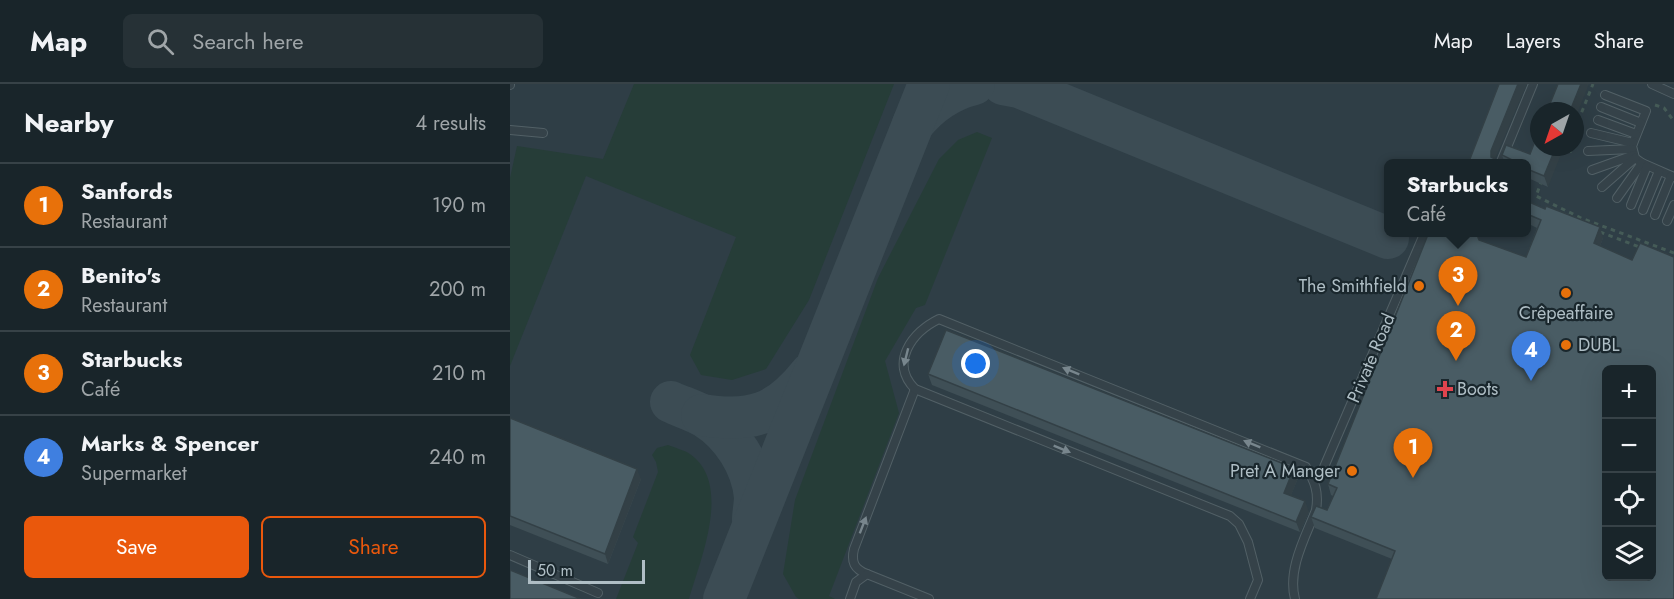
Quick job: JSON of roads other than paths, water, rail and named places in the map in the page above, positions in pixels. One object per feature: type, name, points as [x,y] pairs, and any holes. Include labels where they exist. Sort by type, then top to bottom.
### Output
[{"type":"lane","points":[[1502,159],[1533,84]]},
{"type":"lane","points":[[1652,84],[1674,93]]},
{"type":"lane","points":[[1605,95],[1646,111],[1636,134],[1637,156],[1631,205]]},
{"type":"lane","points":[[1601,107],[1641,123]]},
{"type":"lane","points":[[1598,120],[1636,134]]},
{"type":"lane","points":[[510,130],[543,133]]},
{"type":"lane","points":[[1592,133],[1672,176],[1655,215]]},
{"type":"lane","points":[[1588,151],[1637,156]]},
{"type":"lane","points":[[1592,170],[1637,156]]},
{"type":"lane","points":[[1602,187],[1637,156]]},
{"type":"lane","points":[[1617,198],[1637,156]]},
{"type":"lane","points":[[1643,210],[1659,171]]},
{"type":"lane","points":[[1667,221],[1674,205]]},
{"type":"lane","name":"Private Road","points":[[1312,477],[1321,474],[1423,237]]},
{"type":"lane","points":[[1250,599],[1258,580],[1248,542],[1239,524],[1230,516],[915,389],[904,372],[905,357],[913,337],[927,325],[939,319],[1306,466],[1316,484],[1318,500],[1294,570],[1295,599]]},
{"type":"lane","points":[[915,389],[854,549],[852,560],[857,570],[929,599]]},
{"type":"lane","points":[[510,555],[598,593]]},
{"type":"lane","points":[[850,599],[856,582],[867,574]]},
{"type":"place","name":"The Smithfield","points":[[1419,286]]},
{"type":"place","name":"Crêpeaffaire","points":[[1566,293]]},
{"type":"place","name":"Starbucks","points":[[1458,306]]},
{"type":"place","name":"DUBL","points":[[1566,345]]},
{"type":"place","name":"Benito's","points":[[1456,361]]},
{"type":"place","name":"Marks & Spencer","points":[[1531,381]]},
{"type":"place","name":"Boots","points":[[1445,389]]},
{"type":"place","name":"Pret A Manger","points":[[1352,471]]},
{"type":"place","name":"Sanfords","points":[[1413,478]]}]
